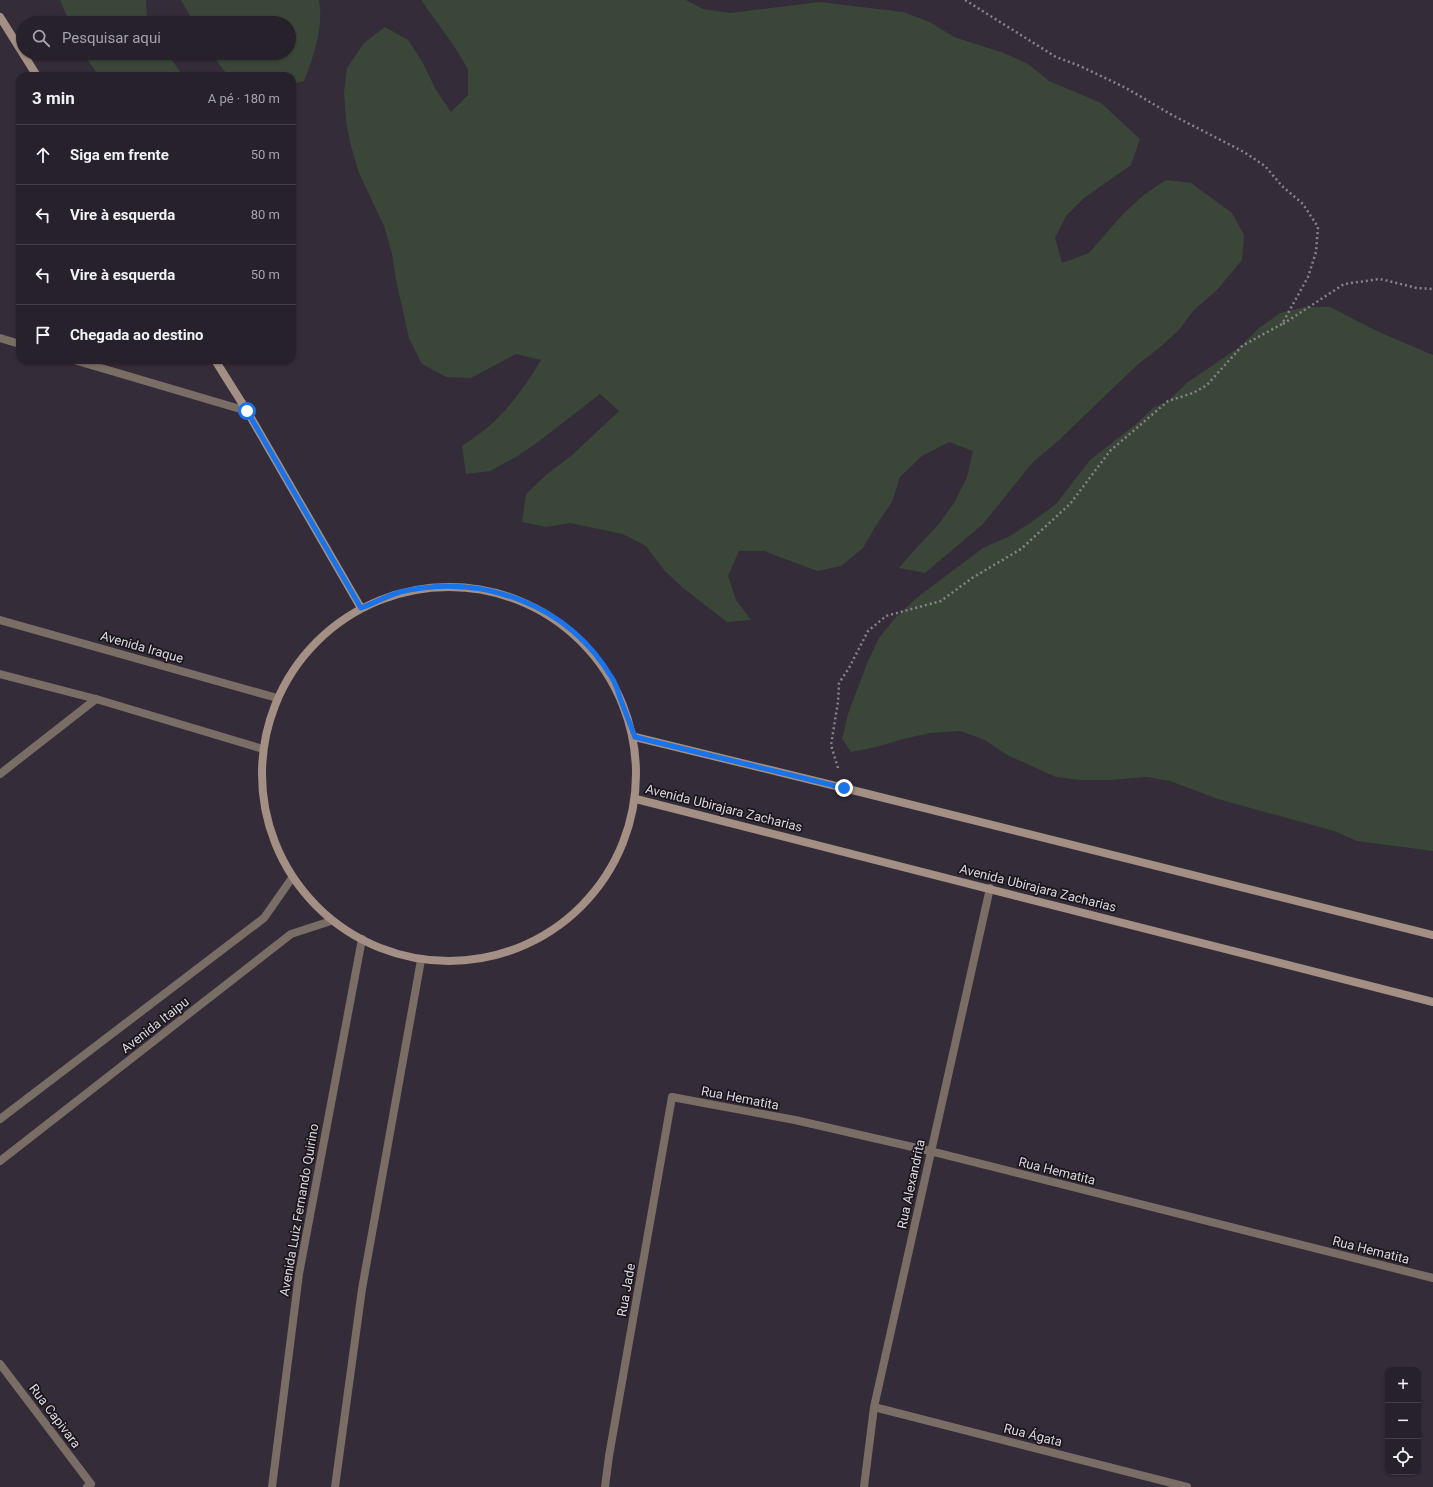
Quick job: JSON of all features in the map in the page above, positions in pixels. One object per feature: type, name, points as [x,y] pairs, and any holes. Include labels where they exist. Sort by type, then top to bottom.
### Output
[{"type":"main road","points":[[0,17],[16,43]]},
{"type":"main road","points":[[27,60],[34,72]]},
{"type":"main road","points":[[218,364],[247,411],[361,608]]},
{"type":"main road","points":[[440,586],[481,588],[521,599],[557,619],[588,646],[613,679],[635,737],[636,798],[623,846],[598,889],[562,924],[519,949],[471,961],[421,960],[362,939],[331,921],[297,886],[273,843],[262,794],[263,749],[277,698],[298,662],[326,632],[361,608],[399,593],[440,586]]},
{"type":"main road","points":[[635,737],[1433,935]]},
{"type":"main road","name":"Avenida Ubirajara Zacharias","points":[[636,798],[1433,1002]]},
{"type":"street","points":[[0,338],[16,343]]},
{"type":"street","points":[[88,364],[247,411]]},
{"type":"street","name":"Avenida Iraque","points":[[0,620],[277,698]]},
{"type":"street","points":[[0,674],[96,699],[263,749]]},
{"type":"street","points":[[0,774],[96,699]]},
{"type":"street","name":"Avenida Itaipu","points":[[0,1120],[264,918],[292,878]]},
{"type":"street","name":"Rua Alexandrita","points":[[864,1487],[874,1407],[990,888]]},
{"type":"street","name":"Avenida Itaipu","points":[[0,1161],[291,934],[331,921]]},
{"type":"street","name":"Avenida Luiz Fernando Quirino","points":[[272,1487],[299,1274],[362,939]]},
{"type":"street","points":[[335,1487],[362,1289],[421,960]]},
{"type":"street","name":"Rua Hematita","points":[[672,1097],[795,1120],[930,1152],[1433,1278]]},
{"type":"street","name":"Rua Jade","points":[[605,1487],[609,1456],[672,1097]]},
{"type":"street","name":"Rua Capivara","points":[[0,1364],[89,1485]]},
{"type":"street","name":"Rua Ágata","points":[[874,1407],[1187,1487]]},
{"type":"path","points":[[965,0],[1056,57],[1080,66],[1126,88],[1172,115],[1244,152],[1265,166],[1282,186],[1303,204],[1318,227],[1316,252],[1308,277],[1282,324]]},
{"type":"path","points":[[844,788],[831,745],[839,683],[849,668],[868,631],[886,616],[941,601],[972,578],[1021,549],[1070,504],[1110,451],[1168,401],[1193,393],[1207,385],[1242,346],[1282,324],[1344,284],[1380,279],[1417,288],[1433,289]]},
{"type":"green space","points":[[60,0],[146,0],[147,16],[67,16]]},
{"type":"green space","points":[[181,0],[319,0],[319,31],[304,81],[296,83],[296,72],[225,72],[216,60],[296,60],[296,16],[190,16]]},
{"type":"green space","points":[[421,0],[686,0],[703,9],[730,13],[820,2],[903,12],[930,22],[954,37],[1004,53],[1028,64],[1049,81],[1101,103],[1140,139],[1131,165],[1084,198],[1066,216],[1055,238],[1062,263],[1089,253],[1123,214],[1145,194],[1166,180],[1191,183],[1232,213],[1244,235],[1242,260],[1217,290],[1193,311],[1179,330],[1136,366],[1058,441],[1033,462],[983,524],[925,573],[899,568],[938,525],[954,503],[967,477],[973,451],[949,442],[922,456],[900,477],[892,502],[863,548],[841,566],[817,571],[764,551],[739,551],[728,576],[736,600],[751,620],[727,622],[683,588],[664,570],[646,546],[623,534],[570,523],[546,527],[522,522],[526,494],[547,474],[571,456],[619,411],[600,394],[516,457],[490,471],[466,474],[462,446],[487,428],[503,413],[524,387],[541,360],[516,354],[471,378],[446,377],[422,364],[409,338],[396,280],[392,254],[384,226],[359,173],[351,146],[346,121],[344,93],[347,68],[364,43],[385,27],[408,40],[422,61],[436,90],[451,112],[468,95],[468,69],[454,46]]},
{"type":"green space","points":[[88,60],[172,60],[180,72],[96,72]]},
{"type":"green space","points":[[1305,307],[1330,307],[1381,333],[1433,355],[1433,851],[1357,841],[1334,831],[1218,799],[1170,781],[1147,777],[1108,780],[1081,780],[1056,777],[1007,755],[985,740],[960,731],[930,733],[851,752],[842,739],[848,714],[868,661],[879,638],[897,616],[919,596],[983,548],[1010,536],[1056,504],[1090,460],[1135,425],[1153,408],[1168,401],[1188,382],[1241,346],[1259,328],[1280,313]]},
{"type":"route","points":[[247,411],[361,608],[399,593],[440,586],[481,588],[521,599],[557,619],[588,646],[613,679],[635,737],[844,788]]}]
